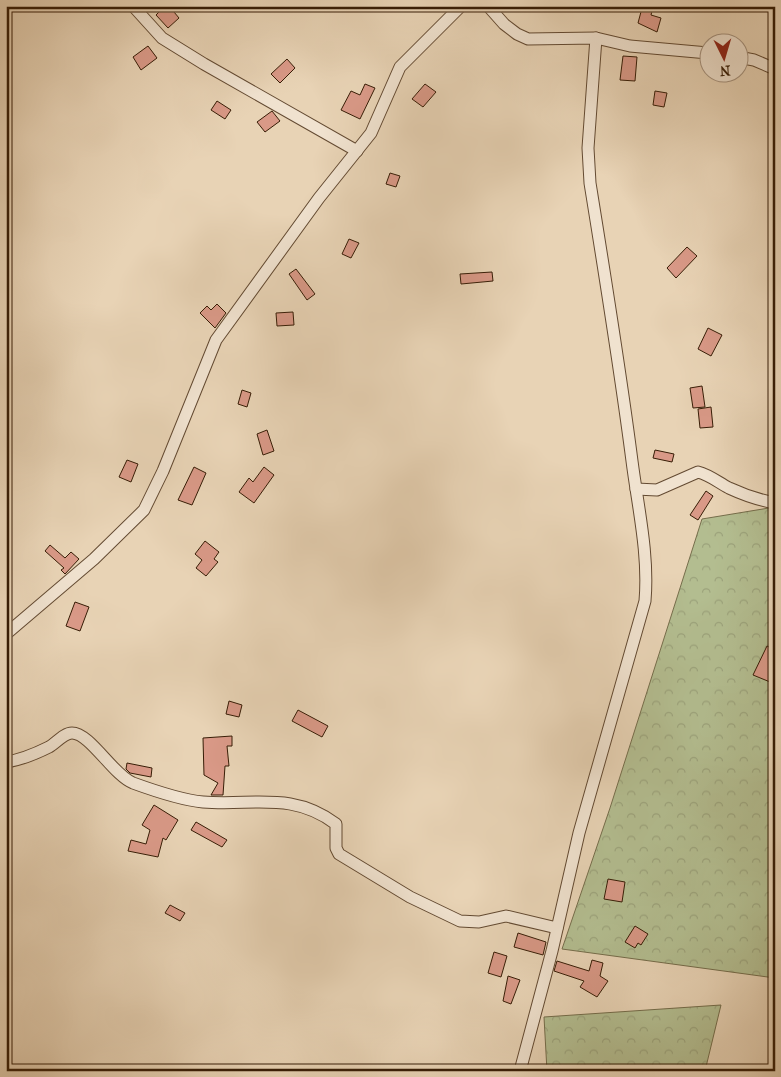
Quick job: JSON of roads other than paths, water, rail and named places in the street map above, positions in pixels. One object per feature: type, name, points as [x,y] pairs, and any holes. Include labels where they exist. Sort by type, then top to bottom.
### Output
[{"type":"street","points":[[133,6],[150,27],[162,38],[357,152]]},
{"type":"street","points":[[6,634],[94,559],[144,510],[163,471],[216,340],[319,198],[357,152],[377,123],[400,67],[461,6]]},
{"type":"street","points":[[488,6],[504,24],[522,37],[533,39],[596,38],[630,46],[698,52]]},
{"type":"street","points":[[520,1071],[548,970],[579,833],[644,601],[646,573],[636,489],[590,183],[588,148],[596,38]]},
{"type":"street","points":[[748,59],[775,69]]},
{"type":"street","points":[[636,489],[657,490],[698,472],[710,476],[729,488],[775,503]]},
{"type":"street","points":[[6,762],[46,749],[70,733],[75,734],[89,743],[118,774],[133,783],[195,801],[284,802],[306,807],[336,824],[336,848],[339,854],[410,897],[460,921],[479,922],[506,916],[556,928]]}]
